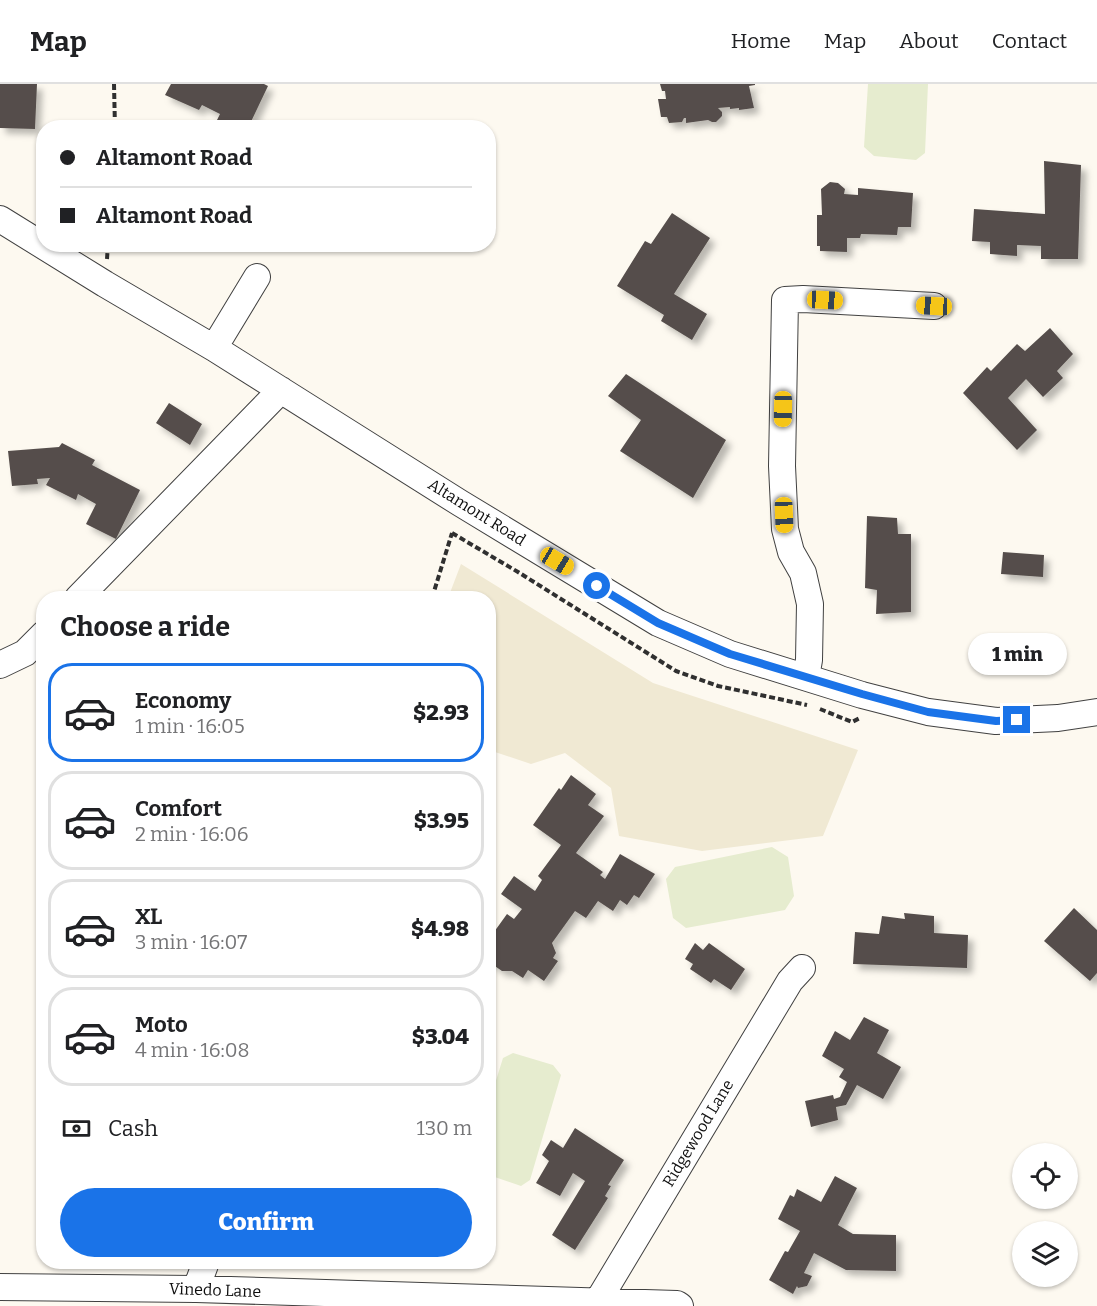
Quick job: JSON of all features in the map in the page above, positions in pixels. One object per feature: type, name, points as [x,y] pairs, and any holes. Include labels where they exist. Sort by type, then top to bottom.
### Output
[{"type":"street","name":"Altamont Road","points":[[0,219],[36,241]]},
{"type":"street","name":"Altamont Road","points":[[53,252],[214,348],[460,503],[658,623],[730,654],[928,712],[996,721],[1058,718],[1097,712]]},
{"type":"street","points":[[214,348],[257,277]]},
{"type":"street","points":[[806,677],[809,660],[810,604],[802,573],[791,552],[784,529],[782,466],[785,300],[934,306]]},
{"type":"street","points":[[85,591],[281,390]]},
{"type":"street","points":[[0,665],[25,653],[36,642]]},
{"type":"street","name":"Ridgewood Lane","points":[[598,1300],[789,981],[802,968]]},
{"type":"street","points":[[196,1289],[203,1269]]},
{"type":"street","name":"Vinedo Lane","points":[[0,1287],[196,1289],[598,1300],[681,1306]]},
{"type":"path","points":[[114,84],[115,120]]},
{"type":"path","points":[[434,591],[452,533]]},
{"type":"shaded area","points":[[461,564],[653,683],[858,750],[823,836],[702,851],[619,836],[611,788],[565,753],[531,764],[496,752],[496,591],[451,591]]},
{"type":"green space","points":[[868,84],[928,84],[925,153],[916,160],[874,156],[864,147]]},
{"type":"green space","points":[[772,847],[788,857],[794,896],[785,910],[686,928],[673,918],[666,879],[675,867]]},
{"type":"green space","points":[[513,1053],[553,1065],[561,1075],[530,1180],[521,1186],[496,1177],[496,1080],[503,1058]]},
{"type":"building","points":[[0,84],[37,84],[35,129],[0,128]]},
{"type":"building","points":[[171,84],[264,84],[268,86],[252,120],[217,120],[220,114],[202,105],[199,110],[165,95]]},
{"type":"building","points":[[660,84],[755,84],[749,86],[754,108],[739,110],[739,108],[730,109],[730,107],[718,108],[722,116],[716,122],[708,120],[686,123],[686,118],[684,118],[682,122],[669,123],[667,117],[661,117],[658,99],[666,99],[665,91],[662,91]]},
{"type":"building","points":[[1044,161],[1081,165],[1078,259],[1041,259],[1041,246],[1017,245],[1017,256],[990,254],[990,242],[972,241],[974,209],[1045,214]]},
{"type":"building","points":[[830,182],[838,183],[845,189],[844,194],[858,195],[858,188],[913,193],[911,227],[898,227],[897,235],[861,234],[860,238],[847,238],[847,252],[820,251],[820,246],[817,246],[817,215],[822,215],[821,189]]},
{"type":"building","points":[[672,213],[710,238],[674,294],[707,314],[692,340],[661,321],[664,315],[617,286],[645,241],[651,244]]},
{"type":"building","points":[[1050,328],[1073,354],[1057,371],[1063,378],[1043,397],[1026,379],[1008,398],[1037,430],[1017,450],[963,393],[987,367],[991,371],[1017,344],[1025,351]]},
{"type":"building","points":[[626,374],[726,440],[693,498],[620,451],[641,420],[608,396]]},
{"type":"building","points":[[169,403],[202,424],[190,445],[156,423]]},
{"type":"building","points":[[62,443],[95,460],[92,465],[140,490],[116,539],[86,524],[96,504],[78,494],[76,500],[46,485],[50,478],[37,479],[38,484],[12,486],[8,451],[59,447]]},
{"type":"building","points":[[867,516],[897,518],[898,534],[911,534],[911,612],[876,614],[877,590],[865,588]]},
{"type":"building","points":[[1003,552],[1044,555],[1043,577],[1001,574]]},
{"type":"building","points":[[571,775],[596,794],[588,805],[604,816],[576,853],[603,872],[600,875],[605,879],[620,854],[655,874],[639,898],[634,895],[627,905],[620,900],[613,911],[598,901],[586,918],[575,911],[552,943],[556,953],[553,958],[558,961],[544,981],[528,970],[523,978],[512,971],[502,971],[496,967],[496,929],[507,914],[514,919],[522,909],[501,894],[514,876],[535,891],[542,880],[538,876],[561,845],[533,825],[559,788],[561,790]]},
{"type":"building","points":[[1074,908],[1097,930],[1097,973],[1090,981],[1044,941]]},
{"type":"building","points":[[904,913],[934,916],[934,933],[968,935],[967,968],[853,964],[855,932],[879,934],[882,916],[905,919]]},
{"type":"building","points":[[695,943],[703,950],[709,943],[745,969],[731,990],[714,979],[711,983],[690,969],[693,964],[685,959]]},
{"type":"building","points":[[864,1017],[889,1030],[877,1053],[901,1067],[883,1099],[857,1085],[846,1105],[836,1107],[838,1120],[811,1127],[805,1101],[833,1095],[834,1099],[840,1097],[847,1082],[839,1077],[844,1069],[822,1056],[835,1031],[850,1040]]},
{"type":"building","points":[[575,1128],[624,1160],[608,1185],[611,1186],[605,1196],[608,1198],[575,1250],[552,1235],[585,1181],[573,1173],[560,1196],[536,1183],[549,1161],[542,1155],[551,1140],[563,1148]]},
{"type":"building","points":[[835,1176],[857,1188],[838,1225],[853,1234],[896,1235],[896,1271],[846,1270],[814,1253],[804,1273],[812,1276],[807,1286],[798,1288],[797,1286],[793,1294],[769,1280],[785,1251],[788,1252],[800,1231],[778,1219],[790,1195],[794,1197],[797,1189],[821,1202]]},
{"type":"route","points":[[597,586],[658,623],[730,654],[928,712],[996,721],[1017,720]]}]
